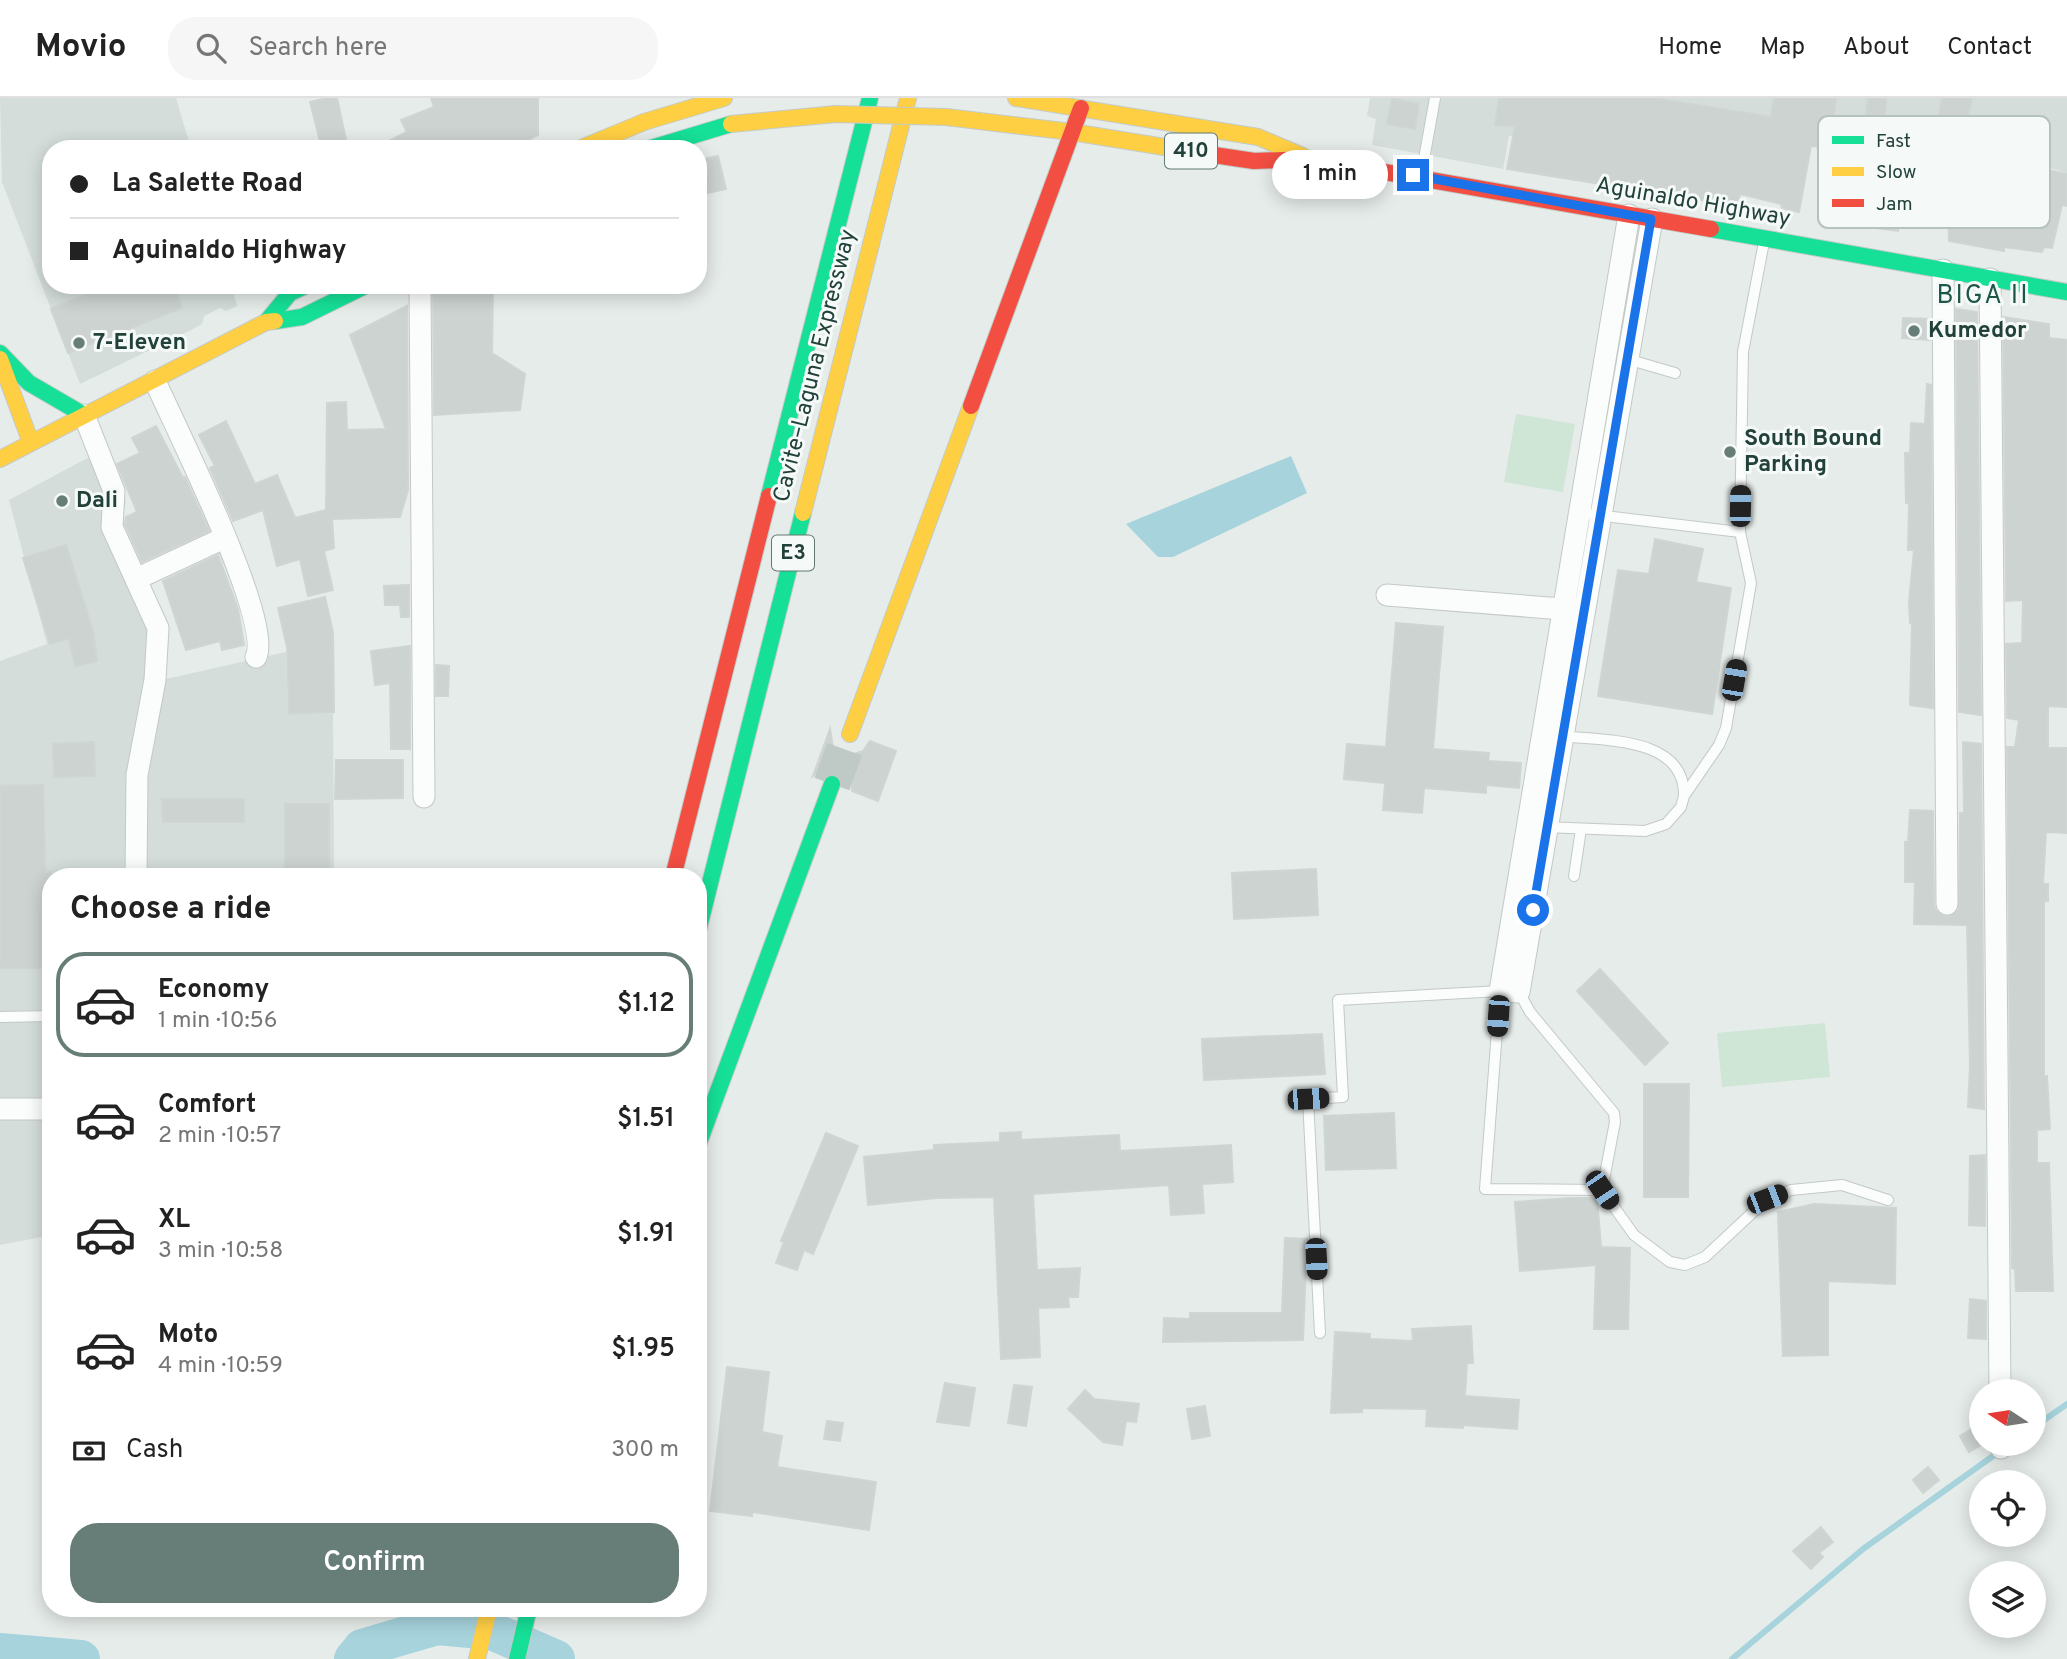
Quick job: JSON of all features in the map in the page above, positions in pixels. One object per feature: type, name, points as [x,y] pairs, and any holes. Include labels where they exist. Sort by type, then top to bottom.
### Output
[{"type":"main road","points":[[601,140],[644,122],[724,98]]},
{"type":"main road","name":"Cavite–Laguna Expressway","points":[[676,868],[870,98]]},
{"type":"main road","name":"Cavite–Laguna Expressway","points":[[707,895],[908,98]]},
{"type":"main road","name":"Aguinaldo Highway","points":[[1016,98],[1258,137],[1310,159]]},
{"type":"main road","points":[[850,734],[1081,108]]},
{"type":"main road","name":"Aguinaldo Highway","points":[[679,140],[731,124],[836,114],[946,117],[1072,132],[1254,161],[1310,159],[2067,292]]},
{"type":"main road","points":[[265,322],[289,294]]},
{"type":"main road","points":[[0,436],[4,457],[265,322],[303,317],[348,294]]},
{"type":"main road","points":[[0,353],[29,383],[84,415]]},
{"type":"main road","points":[[0,359],[31,443]]},
{"type":"main road","points":[[707,1121],[832,784]]},
{"type":"main road","points":[[477,1659],[487,1617]]},
{"type":"main road","points":[[517,1659],[527,1617]]},
{"type":"street","points":[[1510,991],[1589,515],[1629,215]]},
{"type":"street","points":[[1589,515],[1626,359],[1651,219]]},
{"type":"street","points":[[1943,270],[1947,904]]},
{"type":"street","points":[[1990,279],[2000,1379]]},
{"type":"street","points":[[420,294],[424,797]]},
{"type":"street","points":[[155,381],[244,581],[260,649],[256,657]]},
{"type":"street","points":[[84,415],[114,491],[112,527],[158,628],[158,654],[137,775],[136,868]]},
{"type":"street","points":[[136,579],[224,538]]},
{"type":"street","points":[[1387,595],[1573,610]]},
{"type":"street","points":[[0,1109],[42,1109]]},
{"type":"lane","points":[[1427,178],[1424,159],[1435,98]]},
{"type":"lane","points":[[1537,826],[1656,829],[1675,816],[1684,796],[1718,745],[1726,728],[1751,583],[1740,532],[1743,352],[1764,239]]},
{"type":"lane","points":[[1626,359],[1675,373]]},
{"type":"lane","points":[[1589,515],[1740,532]]},
{"type":"lane","points":[[1553,736],[1638,746],[1666,755],[1681,772],[1684,796]]},
{"type":"lane","points":[[1574,876],[1581,829]]},
{"type":"lane","points":[[1510,991],[1485,1189],[1602,1190]]},
{"type":"lane","points":[[1320,1333],[1308,1099],[1343,1097],[1338,1000],[1510,991],[1531,1012],[1614,1113],[1615,1122],[1602,1190],[1634,1235],[1671,1262],[1685,1265],[1705,1257],[1767,1199],[1791,1190],[1842,1185],[1888,1200]]},
{"type":"lane","points":[[0,1017],[42,1016]]},
{"type":"shaded area","points":[[0,98],[176,98],[188,140],[42,140],[42,286],[2,182]]},
{"type":"shaded area","points":[[1370,98],[2067,98],[2067,173],[2050,168],[2050,116],[1818,116],[1818,145],[1509,136],[1503,169],[1372,145],[1376,119],[1367,116]]},
{"type":"shaded area","points":[[45,294],[234,294],[237,306],[226,311],[220,308],[204,316],[202,324],[191,330],[80,384]]},
{"type":"shaded area","points":[[106,448],[126,503],[121,518],[168,625],[166,679],[286,652],[288,715],[333,713],[334,868],[42,868],[42,1237],[0,1245],[0,661],[47,644],[9,500]]},
{"type":"green space","points":[[1516,414],[1575,424],[1563,492],[1504,482]]},
{"type":"green space","points":[[1825,1023],[1830,1077],[1722,1087],[1717,1033]]},
{"type":"water","points":[[1291,456],[1307,493],[1173,557],[1158,557],[1126,524]]},
{"type":"building","points":[[337,98],[346,140],[320,140],[310,102]]},
{"type":"building","points":[[431,98],[538,98],[538,135],[528,140],[391,140],[407,132],[401,120],[434,107]]},
{"type":"building","points":[[1499,98],[1653,98],[1771,117],[1774,98],[1836,98],[1833,116],[1818,116],[1818,147],[1811,146],[1799,212],[1782,208],[1781,204],[1740,194],[1738,206],[1507,169],[1515,126],[1495,125]]},
{"type":"building","points":[[1868,98],[1886,98],[1885,116],[1866,116]]},
{"type":"building","points":[[1942,98],[1972,98],[1968,116],[1939,115]]},
{"type":"building","points":[[1392,99],[1419,104],[1415,129],[1387,124]]},
{"type":"building","points":[[718,156],[726,189],[707,193],[707,158]]},
{"type":"building","points":[[2050,171],[2067,174],[2067,206],[2062,205],[2052,248],[2044,247],[2042,252],[2004,247],[2004,251],[1949,241],[1949,228],[2050,228]]},
{"type":"building","points":[[1874,228],[1898,228],[1898,231]]},
{"type":"building","points":[[87,294],[177,294],[182,308],[68,353],[51,309]]},
{"type":"building","points":[[433,294],[493,294],[492,353],[525,374],[520,410],[434,415]]},
{"type":"building","points":[[407,306],[408,490],[400,517],[332,519],[334,548],[324,551],[333,590],[308,596],[300,559],[277,566],[263,510],[233,521],[210,468],[215,466],[199,435],[226,421],[255,484],[277,475],[295,518],[326,510],[327,403],[346,402],[347,430],[386,429],[350,335]]},
{"type":"building","points":[[1956,309],[1977,312],[1981,715],[1959,712]]},
{"type":"building","points":[[2003,317],[2049,324],[2049,338],[2067,340],[2067,707],[2048,706],[2048,748],[2067,748],[2067,833],[2046,832],[2043,884],[2048,884],[2048,901],[2044,901],[2044,1076],[2047,1076],[2050,1129],[2037,1130],[2037,1163],[2049,1163],[2053,1291],[2016,1291],[2015,1269],[2012,1268],[2007,747],[2015,747],[2019,720],[2007,718],[2006,644],[2022,643],[2023,600],[2006,601]]},
{"type":"building","points":[[1903,318],[1930,319],[1930,340],[1902,338]]},
{"type":"building","points":[[1927,384],[1931,385],[1933,708],[1910,705],[1912,622],[1910,623],[1909,602],[1914,550],[1908,550],[1909,503],[1906,503],[1905,453],[1910,453],[1911,423],[1925,424]]},
{"type":"building","points":[[156,426],[183,478],[185,477],[209,531],[142,562],[125,524],[126,517],[137,512],[117,464],[140,453],[132,438]]},
{"type":"building","points":[[1655,539],[1703,549],[1696,582],[1731,588],[1712,714],[1598,696],[1618,570],[1649,574]]},
{"type":"building","points":[[66,545],[93,631],[97,661],[75,666],[69,638],[50,644],[23,558]]},
{"type":"building","points":[[218,555],[238,609],[244,645],[222,650],[220,641],[186,650],[163,581]]},
{"type":"building","points":[[409,585],[409,617],[401,617],[400,605],[385,605],[384,586]]},
{"type":"building","points":[[325,597],[333,632],[334,712],[289,714],[287,647],[278,608]]},
{"type":"building","points":[[1396,623],[1443,627],[1433,749],[1489,753],[1488,761],[1521,763],[1519,788],[1486,785],[1486,793],[1424,788],[1422,813],[1383,810],[1385,783],[1344,779],[1347,744],[1386,747]]},
{"type":"building","points":[[410,646],[410,749],[391,749],[390,683],[375,685],[371,651]]},
{"type":"building","points":[[436,665],[449,666],[448,696],[436,696]]},
{"type":"building","points":[[830,729],[833,747],[843,754],[863,751],[870,741],[896,751],[878,801],[852,791],[849,771],[840,765],[828,763],[813,776]]},
{"type":"building","points":[[94,742],[95,776],[54,777],[53,744]]},
{"type":"building","points":[[1963,742],[1981,744],[1984,1109],[1968,1107],[1970,1066],[1967,925],[1914,924],[1915,882],[1905,882],[1905,842],[1908,842],[1910,810],[1933,811],[1934,905],[1936,911],[1946,917],[1959,910],[1960,813],[1964,813]]},
{"type":"building","points":[[336,760],[403,760],[403,798],[335,799]]},
{"type":"building","points":[[43,785],[45,868],[42,868],[42,968],[0,968],[0,786]]},
{"type":"building","points":[[162,799],[244,799],[244,822],[163,822]]},
{"type":"building","points":[[285,804],[329,804],[329,868],[285,868]]},
{"type":"building","points":[[1316,869],[1318,915],[1234,919],[1232,873]]},
{"type":"building","points":[[1600,969],[1668,1043],[1645,1065],[1577,991]]},
{"type":"building","points":[[1322,1034],[1325,1074],[1204,1080],[1202,1039]]},
{"type":"building","points":[[1644,1084],[1689,1084],[1688,1197],[1644,1197]]},
{"type":"building","points":[[1394,1113],[1396,1168],[1326,1170],[1324,1116]]},
{"type":"building","points":[[1021,1132],[1021,1140],[1119,1135],[1120,1151],[1231,1145],[1233,1182],[1202,1184],[1204,1213],[1171,1215],[1169,1185],[1033,1194],[1037,1270],[1080,1268],[1078,1297],[1068,1297],[1069,1307],[1038,1308],[1040,1357],[1001,1359],[994,1197],[937,1198],[868,1205],[864,1157],[934,1150],[934,1145],[1000,1142],[1000,1133]]},
{"type":"building","points":[[826,1133],[858,1146],[813,1254],[804,1250],[797,1270],[776,1263],[784,1242],[781,1241]]},
{"type":"building","points":[[1985,1155],[1985,1226],[1969,1225],[1970,1156]]},
{"type":"building","points":[[1597,1198],[1601,1247],[1630,1248],[1628,1329],[1594,1329],[1596,1265],[1520,1271],[1515,1202]]},
{"type":"building","points":[[1814,1204],[1896,1208],[1895,1284],[1828,1281],[1828,1355],[1783,1356],[1778,1212]]},
{"type":"building","points":[[1285,1238],[1307,1239],[1303,1340],[1163,1342],[1164,1318],[1190,1319],[1190,1313],[1282,1313]]},
{"type":"building","points":[[1970,1299],[1986,1301],[1986,1339],[1968,1338]]},
{"type":"building","points":[[1471,1326],[1473,1363],[1467,1363],[1465,1396],[1519,1400],[1517,1429],[1463,1425],[1463,1428],[1426,1426],[1427,1409],[1362,1408],[1362,1412],[1331,1413],[1335,1332],[1370,1334],[1370,1339],[1413,1341],[1412,1329]]},
{"type":"building","points":[[727,1367],[769,1372],[762,1432],[782,1436],[777,1467],[876,1482],[869,1530],[752,1512],[752,1516],[710,1511]]},
{"type":"building","points":[[945,1383],[975,1388],[969,1426],[937,1422]]},
{"type":"building","points":[[1014,1385],[1032,1387],[1026,1426],[1008,1423]]},
{"type":"building","points":[[1085,1390],[1094,1399],[1139,1404],[1136,1422],[1126,1421],[1122,1445],[1103,1442],[1068,1409]]},
{"type":"building","points":[[1205,1406],[1210,1436],[1192,1439],[1187,1409]]},
{"type":"building","points":[[827,1421],[843,1423],[840,1441],[824,1439]]},
{"type":"building","points":[[1969,1430],[1969,1452],[1960,1436]]},
{"type":"building","points":[[1928,1467],[1939,1480],[1923,1493],[1913,1480]]},
{"type":"building","points":[[1821,1527],[1833,1542],[1819,1553],[1823,1557],[1811,1569],[1793,1551]]},
{"type":"waterway","points":[[2046,1419],[2067,1404]]},
{"type":"waterway","points":[[1732,1659],[1863,1549],[1993,1456]]},
{"type":"waterway","points":[[353,1659],[362,1648],[437,1626],[492,1631],[556,1659]]},
{"type":"waterway","points":[[0,1652],[81,1659]]},
{"type":"tunnel","points":[[832,784],[850,734]]},
{"type":"traffic: fast","points":[[769,496],[870,98]]},
{"type":"traffic: fast","points":[[678,140],[731,124]]},
{"type":"traffic: fast","points":[[1711,229],[2067,292]]},
{"type":"traffic: fast","points":[[266,322],[289,294]]},
{"type":"traffic: fast","points":[[275,321],[302,317],[349,294]]},
{"type":"traffic: fast","points":[[0,353],[29,383],[84,415]]},
{"type":"traffic: fast","points":[[707,895],[803,513]]},
{"type":"traffic: fast","points":[[707,1121],[832,784]]},
{"type":"traffic: fast","points":[[517,1659],[527,1617]]},
{"type":"traffic: slow","points":[[601,140],[644,122],[724,98]]},
{"type":"traffic: slow","points":[[803,513],[908,98]]},
{"type":"traffic: slow","points":[[1016,98],[1258,137],[1303,156]]},
{"type":"traffic: slow","points":[[731,124],[836,114],[946,117]]},
{"type":"traffic: slow","points":[[946,117],[1072,132],[1214,155]]},
{"type":"traffic: slow","points":[[0,459],[266,322],[275,321]]},
{"type":"traffic: slow","points":[[0,359],[31,443]]},
{"type":"traffic: slow","points":[[850,734],[971,406]]},
{"type":"traffic: slow","points":[[477,1659],[487,1617]]},
{"type":"traffic: jam","points":[[971,406],[1081,108]]},
{"type":"traffic: jam","points":[[1214,155],[1254,161],[1310,159],[1711,229]]},
{"type":"traffic: jam","points":[[675,868],[769,496]]},
{"type":"place","name":"Kumedor","points":[[1914,331]]},
{"type":"place","name":"7-Eleven","points":[[79,343]]},
{"type":"place","name":"South Bound Parking","points":[[1730,452]]},
{"type":"place","name":"Dali","points":[[62,501]]},
{"type":"district","name":"BIGA II","points":[[1983,296]]},
{"type":"route","points":[[1413,175],[1651,219],[1533,910]]}]
